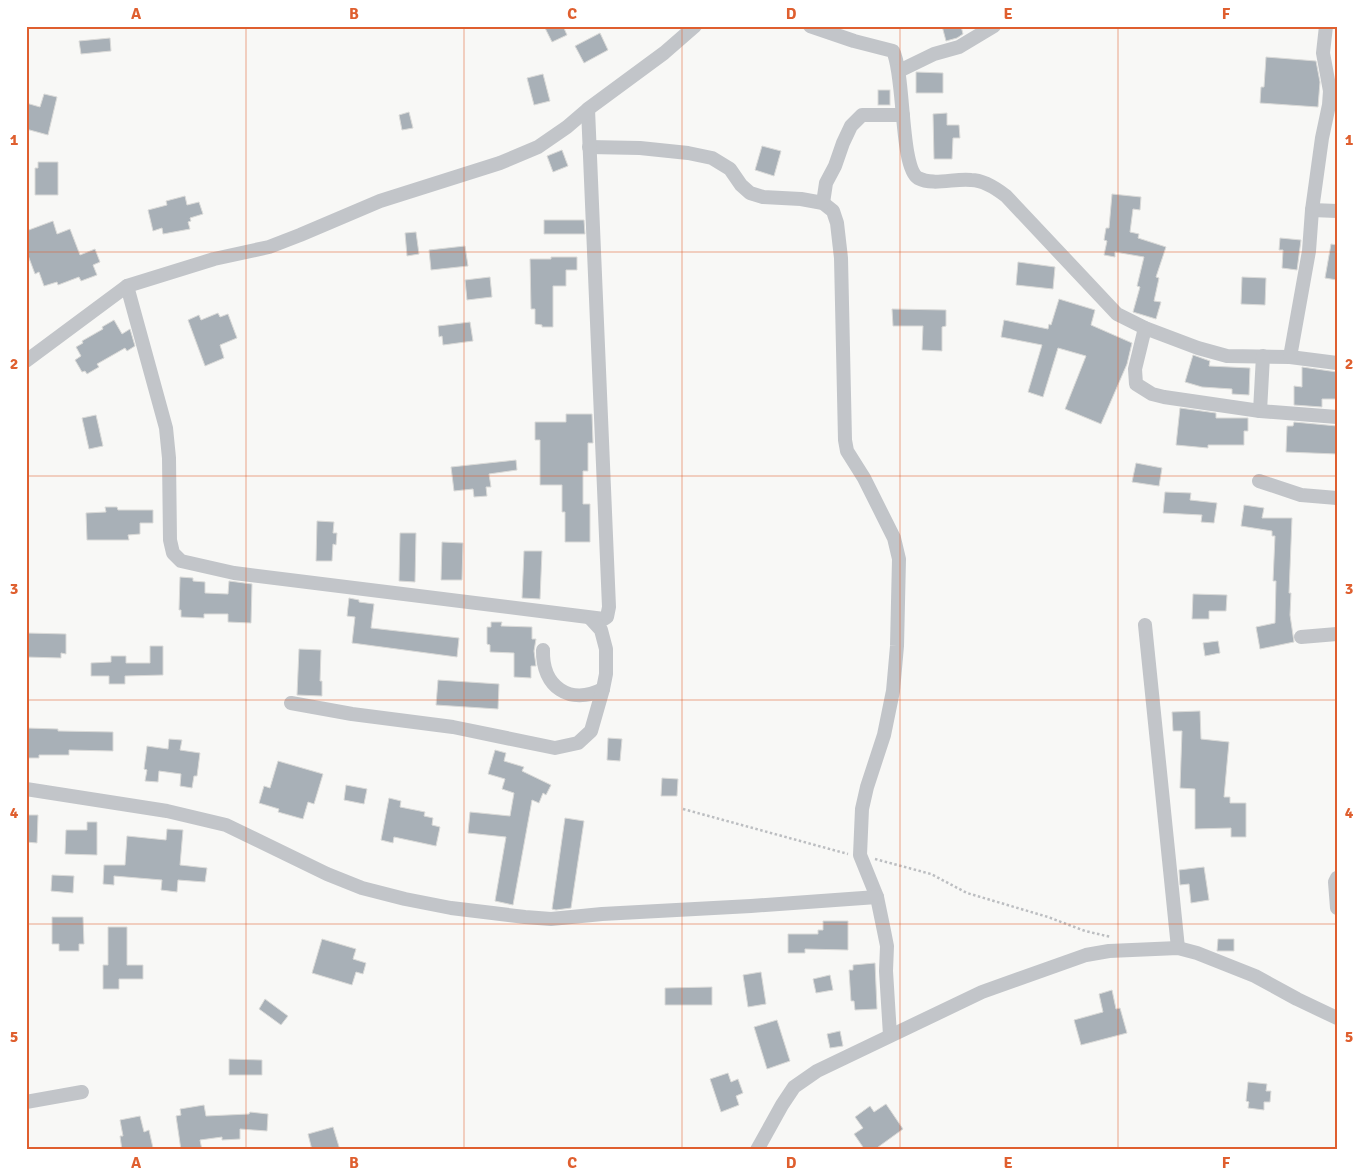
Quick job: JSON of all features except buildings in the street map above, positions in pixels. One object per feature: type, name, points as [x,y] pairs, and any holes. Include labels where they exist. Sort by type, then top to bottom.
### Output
[{"type":"street","points":[[26,361],[128,286],[214,259],[269,247],[300,236],[380,201],[500,164],[538,146],[567,127],[588,109],[664,53],[696,26]]},
{"type":"street","points":[[810,26],[854,41],[893,51],[899,71],[910,166],[916,177],[925,181],[973,180],[996,188],[1006,196],[1117,314],[1145,328],[1198,348],[1227,356],[1290,357],[1337,363]]},
{"type":"street","points":[[899,71],[934,54],[958,47],[994,26]]},
{"type":"street","points":[[1290,357],[1309,251],[1312,210],[1322,138],[1333,106],[1323,52],[1326,26]]},
{"type":"street","points":[[128,286],[166,428],[169,458],[170,540],[173,554],[181,561],[234,573],[604,619],[607,617],[608,607],[588,109]]},
{"type":"street","points":[[823,203],[826,183],[851,126],[862,115],[903,116]]},
{"type":"street","points":[[589,146],[640,148],[688,153],[712,158],[730,169],[741,185],[750,193],[763,197],[823,203],[832,211],[837,223],[841,258],[847,451],[864,478],[894,538],[899,559],[897,646],[893,691],[884,735],[866,787],[862,809],[860,856],[877,897],[887,946],[886,971],[890,1035]]},
{"type":"street","points":[[1312,210],[1337,211]]},
{"type":"street","points":[[1145,328],[1135,369],[1136,384],[1152,394],[1260,411],[1337,417]]},
{"type":"street","points":[[1260,411],[1263,356]]},
{"type":"street","points":[[1259,481],[1301,495],[1337,498]]},
{"type":"street","points":[[292,703],[352,714],[453,727],[555,748],[578,744],[591,731],[606,674],[606,649],[601,630],[590,618]]},
{"type":"street","points":[[1145,625],[1178,948]]},
{"type":"street","points":[[1301,637],[1337,634]]},
{"type":"street","points":[[543,650],[543,663],[547,676],[555,686],[566,693],[579,696],[592,695],[603,689]]},
{"type":"street","points":[[26,789],[159,809],[226,825],[326,874],[362,888],[405,899],[470,910],[552,919],[602,914],[877,897]]},
{"type":"street","points":[[1337,878],[1335,882],[1337,908]]},
{"type":"street","points":[[757,1150],[794,1087],[817,1070],[982,992],[1086,955],[1109,951],[1178,948],[1255,976],[1337,1018]]},
{"type":"street","points":[[26,1102],[82,1092]]},
{"type":"path","points":[[683,809],[931,874],[967,893],[1032,912],[1085,931],[1118,938]]}]
